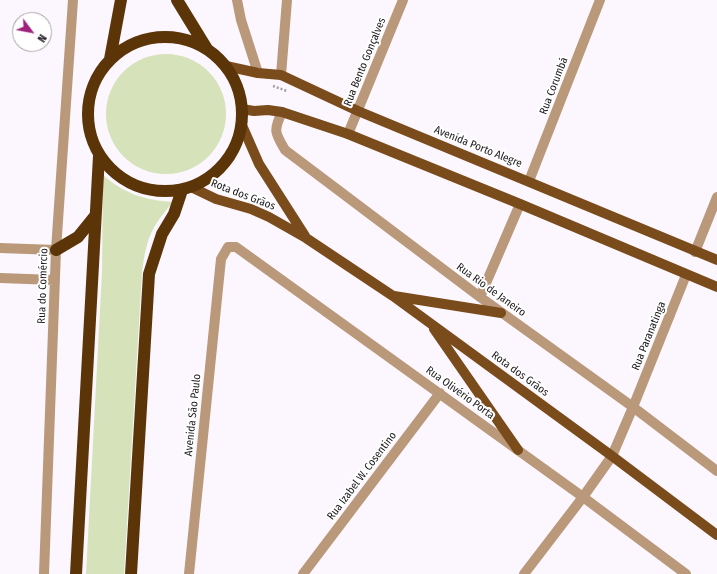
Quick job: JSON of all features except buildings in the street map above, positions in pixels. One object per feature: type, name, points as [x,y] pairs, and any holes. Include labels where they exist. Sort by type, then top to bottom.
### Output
[{"type":"highway","points":[[110,59],[121,0]]},
{"type":"highway","points":[[177,0],[207,49],[226,66],[237,87],[242,109],[241,123],[235,144],[224,163],[207,178],[187,188],[160,191],[137,186],[116,174],[99,156],[89,132],[88,106],[95,81],[110,59],[131,44],[156,36],[183,38],[207,49]]},
{"type":"highway","points":[[76,574],[99,156]]},
{"type":"highway","points":[[131,574],[150,274],[162,234],[187,188]]},
{"type":"highway","points":[[56,250],[78,237],[95,216]]},
{"type":"main road","name":"Avenida Porto Alegre","points":[[226,66],[258,73],[281,75],[358,111],[717,260]]},
{"type":"main road","points":[[242,109],[282,112],[348,134],[520,204],[717,287]]},
{"type":"main road","name":"Rota dos Grãos","points":[[241,123],[259,164],[306,238]]},
{"type":"main road","name":"Rota dos Grãos","points":[[187,188],[216,199],[251,209],[269,217],[306,238],[393,296],[612,456],[717,535]]},
{"type":"main road","points":[[393,296],[501,313]]},
{"type":"main road","points":[[429,323],[518,450]]},
{"type":"street","name":"Rua do Comércio","points":[[44,574],[56,250],[74,0]]},
{"type":"street","points":[[237,0],[241,20],[258,73]]},
{"type":"street","points":[[281,75],[287,0]]},
{"type":"street","name":"Rua Bento Gonçalves","points":[[348,134],[403,0]]},
{"type":"street","name":"Rua Corumbá","points":[[529,181],[600,0]]},
{"type":"street","name":"Rua Rio de Janeiro","points":[[282,112],[277,122],[276,135],[285,150],[501,313],[633,407],[717,471]]},
{"type":"street","points":[[695,252],[717,198]]},
{"type":"street","points":[[480,297],[520,204]]},
{"type":"street","name":"Rua Olivério Porta","points":[[222,259],[228,247],[236,247],[440,393],[686,574]]},
{"type":"street","points":[[0,248],[56,250]]},
{"type":"street","name":"Avenida São Paulo","points":[[189,574],[222,259]]},
{"type":"street","name":"Rua Paranatinga","points":[[524,574],[583,497],[612,456],[686,275]]},
{"type":"street","points":[[0,278],[55,280]]},
{"type":"street","name":"Rua Izabel W. Cosentino","points":[[303,574],[440,393]]},
{"type":"green space","points":[[166,54],[178,55],[189,59],[199,64],[208,72],[216,81],[221,91],[225,102],[225,126],[221,137],[216,147],[208,156],[199,164],[189,169],[178,173],[166,174],[154,173],[143,169],[133,164],[124,156],[116,147],[111,137],[107,126],[106,114],[107,102],[111,91],[116,81],[124,72],[133,64],[143,59],[154,55]]},
{"type":"green space","points":[[103,175],[119,187],[135,195],[153,200],[173,202],[154,227],[148,242],[142,272],[124,574],[86,574],[102,272]]}]
